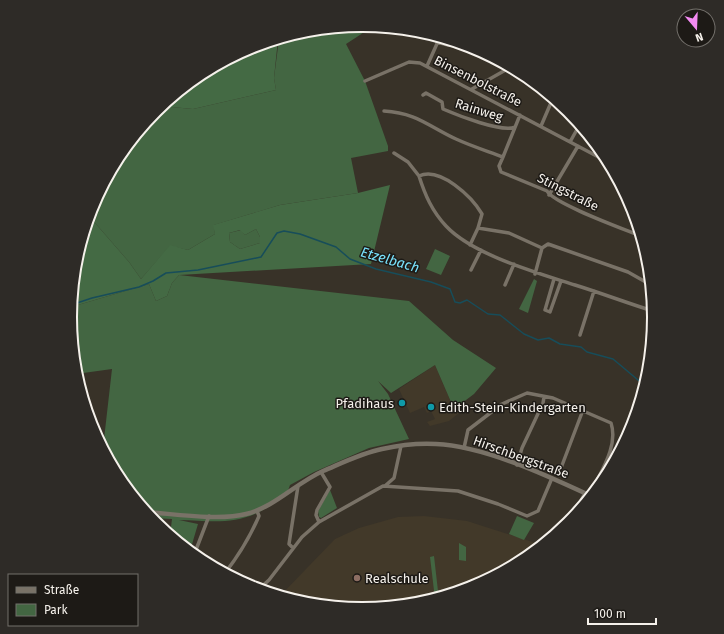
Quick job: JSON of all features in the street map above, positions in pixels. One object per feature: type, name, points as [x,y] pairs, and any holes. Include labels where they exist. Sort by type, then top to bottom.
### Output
[{"type":"street","points":[[426,66],[437,42]]},
{"type":"street","name":"Binsenbolstraße","points":[[365,80],[409,62],[420,63],[596,155]]},
{"type":"street","points":[[472,89],[505,70]]},
{"type":"street","name":"Rainweg","points":[[423,95],[426,93],[442,102],[443,109],[460,116],[504,128],[515,128]]},
{"type":"street","points":[[541,126],[551,104]]},
{"type":"street","points":[[384,111],[399,112],[418,118],[457,140],[503,157]]},
{"type":"street","name":"Stingstraße","points":[[520,114],[499,166],[501,172],[547,191],[549,195],[567,205],[634,233]]},
{"type":"street","points":[[570,142],[577,130]]},
{"type":"street","points":[[549,195],[578,146]]},
{"type":"street","points":[[394,153],[408,162],[418,176],[427,201],[446,227],[470,245],[535,274],[594,291],[647,310]]},
{"type":"street","points":[[418,176],[428,174],[448,181],[476,204],[482,214],[478,228],[470,245]]},
{"type":"street","points":[[478,228],[508,233],[542,248]]},
{"type":"street","points":[[535,274],[542,248],[548,244],[628,272],[645,282]]},
{"type":"street","points":[[471,270],[480,250]]},
{"type":"street","points":[[505,285],[514,264]]},
{"type":"street","points":[[554,279],[545,310],[550,312],[560,281]]},
{"type":"street","points":[[580,335],[594,291]]},
{"type":"street","points":[[464,448],[468,430],[502,404],[527,393],[553,398],[611,423],[614,433],[611,448],[597,477]]},
{"type":"street","points":[[517,465],[522,448],[543,403],[544,397]]},
{"type":"street","points":[[561,468],[583,410]]},
{"type":"street","name":"Hirschbergstraße","points":[[154,513],[232,516],[257,511],[321,472],[360,455],[381,449],[401,446],[437,444],[464,448],[517,465],[552,478],[585,493]]},
{"type":"street","points":[[264,585],[293,548],[319,522],[369,493],[386,485],[394,478],[401,446]]},
{"type":"street","points":[[319,522],[316,514],[317,510],[330,487],[321,472]]},
{"type":"street","points":[[386,485],[458,491],[498,504],[527,516],[538,511],[552,478]]},
{"type":"street","points":[[293,548],[289,544],[298,486]]},
{"type":"street","points":[[228,569],[242,551],[251,534],[258,516],[257,511]]},
{"type":"street","points":[[196,548],[209,516]]},
{"type":"shaded area","points":[[435,365],[454,409],[459,413],[449,421],[430,426],[427,422],[435,419],[431,411],[427,413],[424,407],[410,413],[399,389]]},
{"type":"shaded area","points":[[424,516],[467,521],[535,543],[520,554],[488,573],[454,587],[418,597],[399,600],[362,602],[325,600],[285,591],[335,539],[359,528],[398,517]]},
{"type":"green space","points":[[364,32],[346,44],[365,81],[388,146],[388,151],[351,158],[358,193],[280,205],[214,225],[215,234],[188,250],[170,246],[141,279],[129,262],[94,221],[115,174],[148,129],[170,107],[193,109],[276,90],[274,78],[278,45],[306,37],[325,34]]},
{"type":"green space","points":[[277,45],[274,78],[276,90],[193,109],[170,107],[204,80],[220,70],[236,61]]},
{"type":"green space","points":[[390,185],[371,264],[179,275],[172,283],[167,296],[156,301],[149,284],[78,305],[82,261],[94,221],[129,262],[141,279],[170,245],[188,250],[215,234],[213,225],[280,205],[358,193]],"holes":[[[256,229],[260,237],[260,243],[240,249],[230,242],[229,233],[240,230],[245,235]]]},
{"type":"green space","points":[[256,229],[260,237],[260,243],[240,249],[230,242],[229,233],[241,230],[245,235]]},
{"type":"green space","points":[[435,249],[450,256],[441,275],[426,269]]},
{"type":"green space","points":[[179,275],[409,301],[453,340],[496,368],[474,394],[454,409],[435,365],[391,393],[378,381],[388,394],[409,439],[369,448],[314,472],[290,485],[285,496],[280,500],[247,517],[226,521],[179,520],[198,524],[192,545],[171,528],[172,519],[159,518],[136,490],[115,459],[104,438],[112,369],[82,373],[79,354],[78,305],[149,284],[156,301],[167,296],[172,283]]},
{"type":"green space","points":[[534,279],[537,281],[528,313],[519,309]]},
{"type":"green space","points":[[330,490],[337,508],[321,518],[319,517],[318,511]]},
{"type":"green space","points":[[517,516],[534,523],[524,540],[509,534]]},
{"type":"green space","points":[[459,543],[466,547],[466,561],[459,560]]},
{"type":"green space","points":[[434,556],[438,591],[439,591],[434,592],[430,557]]},
{"type":"waterway","name":"Etzelbach","points":[[78,303],[139,287],[166,273],[198,270],[261,257],[277,233],[284,231],[300,234],[336,247],[350,259],[376,269],[431,282],[450,289],[455,302],[460,303],[467,300],[488,314],[500,315],[524,334],[538,340],[549,338],[560,344],[581,347],[587,352],[613,359],[640,381]]},
{"type":"place","name":"Pfadihaus","points":[[402,403]]},
{"type":"place","name":"Edith-Stein-Kindergarten","points":[[431,407]]},
{"type":"place","name":"Realschule","points":[[357,578]]}]
